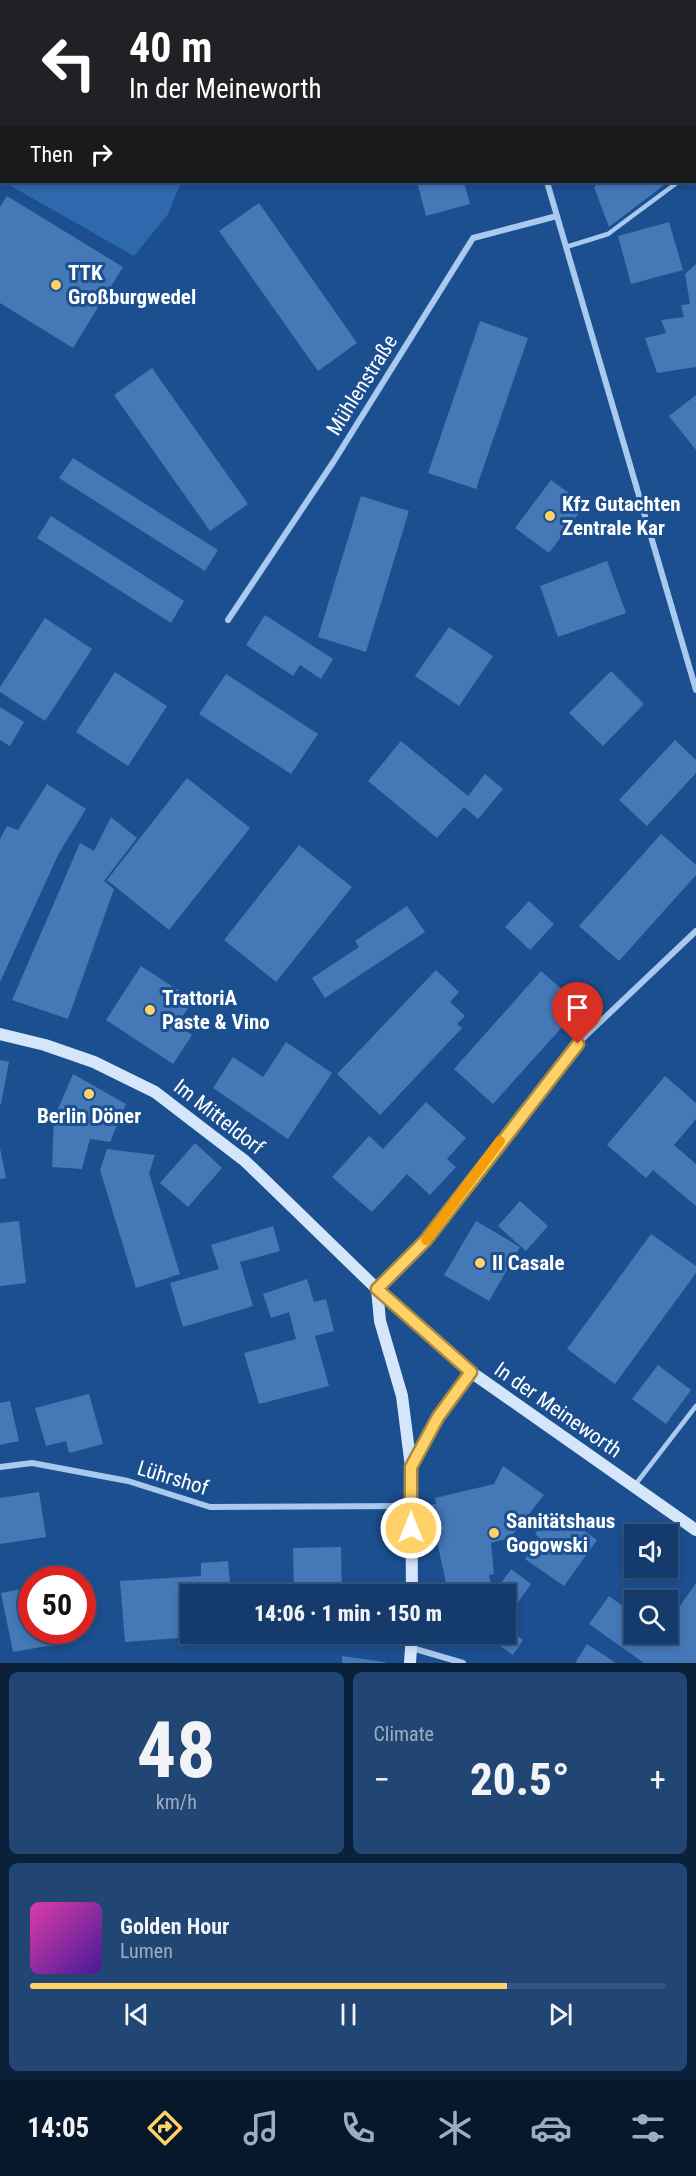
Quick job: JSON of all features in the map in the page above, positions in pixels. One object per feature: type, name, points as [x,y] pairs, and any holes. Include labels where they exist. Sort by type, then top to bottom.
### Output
[{"type":"main road","name":"Im Mitteldorf","points":[[0,1034],[45,1045],[94,1062],[155,1092],[245,1161],[377,1289]]},
{"type":"main road","name":"In der Meineworth","points":[[377,1289],[471,1372],[696,1530]]},
{"type":"main road","points":[[377,1289],[380,1321],[402,1396],[411,1467],[412,1584]]},
{"type":"main road","points":[[411,1467],[438,1417],[471,1372]]},
{"type":"main road","points":[[410,1663],[412,1644]]},
{"type":"street","points":[[547,183],[696,690]]},
{"type":"street","name":"Mühlenstraße","points":[[228,620],[334,461],[473,238],[557,216]]},
{"type":"street","points":[[377,1289],[426,1240],[578,1044],[696,931]]},
{"type":"street","name":"Lührshof","points":[[0,1467],[32,1463],[128,1481],[210,1507],[411,1506]]},
{"type":"street","points":[[412,1648],[463,1663]]},
{"type":"lane","points":[[566,247],[608,234],[677,183]]},
{"type":"lane","points":[[633,1487],[696,1406]]},
{"type":"shaded area","points":[[6,183],[181,183],[168,214],[134,256]]},
{"type":"building","points":[[417,183],[464,183],[470,204],[426,216]]},
{"type":"building","points":[[599,183],[667,183],[609,227],[594,187]]},
{"type":"building","name":"TTK Großburgwedel","points":[[7,196],[123,267],[73,348],[0,303],[0,207]]},
{"type":"building","points":[[259,203],[357,343],[318,371],[219,231]]},
{"type":"building","points":[[669,222],[683,270],[631,284],[618,236]]},
{"type":"building","points":[[696,264],[696,367],[657,373],[645,338],[666,333],[661,320],[684,317],[681,305],[690,304],[685,274]]},
{"type":"building","points":[[480,321],[528,338],[476,489],[428,473]]},
{"type":"building","points":[[152,368],[248,504],[210,531],[114,395]]},
{"type":"building","points":[[696,395],[696,450],[669,416]]},
{"type":"building","points":[[73,458],[218,550],[205,571],[59,478]]},
{"type":"building","name":"Kfz Gutachten Zentrale Kar","points":[[551,480],[585,505],[549,553],[515,528]]},
{"type":"building","points":[[361,496],[409,511],[366,652],[318,637]]},
{"type":"building","points":[[51,516],[184,601],[171,623],[37,538]]},
{"type":"building","points":[[607,561],[626,613],[558,637],[540,586]]},
{"type":"building","points":[[265,615],[333,659],[321,679],[300,665],[293,676],[246,645]]},
{"type":"building","points":[[45,618],[92,649],[45,721],[0,692],[0,687]]},
{"type":"building","points":[[449,627],[493,656],[459,706],[415,676]]},
{"type":"building","points":[[611,671],[644,704],[603,746],[569,713]]},
{"type":"building","points":[[115,672],[167,706],[128,766],[76,732]]},
{"type":"building","points":[[226,674],[318,734],[291,774],[199,714]]},
{"type":"building","points":[[0,707],[24,722],[10,746],[0,740]]},
{"type":"building","points":[[675,740],[696,760],[696,773],[647,826],[619,800]]},
{"type":"building","points":[[401,741],[468,796],[485,774],[503,789],[478,819],[464,807],[437,838],[368,781]]},
{"type":"building","points":[[187,778],[250,828],[169,930],[107,880]]},
{"type":"building","points":[[47,784],[86,809],[59,853],[0,982],[0,839],[7,826],[18,830]]},
{"type":"building","points":[[111,817],[137,838],[104,881],[114,889],[68,1019],[12,1000],[80,843],[94,851]]},
{"type":"building","points":[[661,834],[696,865],[696,875],[619,961],[579,926]]},
{"type":"building","points":[[299,845],[352,887],[276,982],[224,940]]},
{"type":"building","points":[[529,901],[554,924],[530,950],[505,927]]},
{"type":"building","points":[[407,906],[425,932],[325,998],[312,978],[359,947],[355,941]]},
{"type":"building","name":"TrattoriA Paste & Vino","points":[[141,966],[193,1000],[177,1025],[192,1035],[173,1064],[106,1020]]},
{"type":"building","points":[[436,970],[459,992],[450,1002],[465,1016],[457,1024],[462,1028],[380,1115],[337,1074]]},
{"type":"building","points":[[541,971],[581,1006],[493,1104],[454,1069]]},
{"type":"building","points":[[286,1042],[332,1073],[288,1139],[213,1088],[233,1057],[263,1077]]},
{"type":"building","points":[[0,1060],[9,1062],[1,1104],[0,1104]]},
{"type":"building","points":[[73,1074],[126,1104],[110,1142],[90,1139],[82,1169],[52,1167],[54,1118]]},
{"type":"building","points":[[665,1076],[696,1103],[696,1119],[674,1145],[696,1164],[696,1206],[653,1170],[646,1178],[607,1145]]},
{"type":"building","points":[[426,1102],[466,1138],[447,1159],[456,1167],[430,1195],[407,1174],[372,1212],[332,1177],[369,1136],[383,1149]]},
{"type":"building","points":[[195,1143],[222,1168],[188,1207],[160,1183]]},
{"type":"building","points":[[0,1148],[6,1178],[0,1179]]},
{"type":"building","points":[[107,1149],[155,1155],[149,1173],[180,1274],[136,1288],[100,1170]]},
{"type":"building","points":[[520,1201],[548,1226],[526,1251],[498,1226]]},
{"type":"building","points":[[19,1221],[26,1283],[0,1286],[0,1223]]},
{"type":"building","points":[[476,1221],[520,1247],[489,1301],[444,1275]]},
{"type":"building","points":[[273,1226],[280,1251],[240,1262],[253,1306],[183,1327],[170,1283],[219,1269],[211,1245]]},
{"type":"building","points":[[651,1234],[696,1266],[696,1273],[615,1384],[567,1349]]},
{"type":"building","points":[[307,1279],[314,1302],[326,1299],[334,1331],[315,1336],[329,1386],[259,1404],[244,1353],[296,1339],[289,1312],[271,1318],[263,1294]]},
{"type":"building","points":[[658,1365],[691,1390],[666,1424],[632,1399]]},
{"type":"building","points":[[89,1394],[103,1444],[69,1453],[66,1441],[46,1446],[35,1408]]},
{"type":"building","points":[[10,1401],[19,1441],[0,1445],[0,1403]]},
{"type":"building","points":[[503,1466],[544,1495],[510,1538],[491,1543],[494,1574],[489,1575],[491,1584],[446,1584],[429,1505],[436,1504],[435,1498],[494,1484]]},
{"type":"building","points":[[39,1492],[46,1537],[0,1544],[0,1498]]},
{"type":"building","points":[[558,1512],[597,1540],[564,1586],[525,1559],[540,1538],[535,1534],[547,1517],[552,1521]]},
{"type":"building","points":[[341,1547],[342,1584],[294,1584],[293,1548]]},
{"type":"building","points":[[228,1561],[230,1584],[180,1584],[180,1638],[125,1642],[120,1581],[201,1576],[201,1563]]},
{"type":"building","points":[[511,1569],[531,1584],[516,1605],[516,1584],[500,1584]]},
{"type":"building","points":[[696,1583],[696,1663],[644,1663],[589,1624],[609,1596],[624,1607],[624,1644],[678,1644],[678,1609]]},
{"type":"building","points":[[18,1590],[18,1644],[59,1644],[13,1652],[1,1593]]},
{"type":"building","points":[[516,1635],[523,1640],[513,1655],[497,1644],[516,1644]]},
{"type":"building","points":[[587,1644],[616,1663],[575,1663]]},
{"type":"building","points":[[342,1656],[385,1662],[385,1663],[342,1663]]},
{"type":"slow traffic","points":[[426,1240],[500,1141]]},
{"type":"place","name":"TTK Großburgwedel","points":[[56,285]]},
{"type":"place","name":"Kfz Gutachten Zentrale Kar","points":[[550,516]]},
{"type":"place","name":"TrattoriA Paste & Vino","points":[[150,1010]]},
{"type":"place","name":"Berlin Döner","points":[[89,1094]]},
{"type":"place","name":"Il Casale","points":[[480,1263]]},
{"type":"place","name":"Sanitätshaus Gogowski","points":[[494,1533]]},
{"type":"route","points":[[411,1528],[411,1467],[438,1417],[471,1372],[377,1289],[426,1240],[578,1044]]}]
